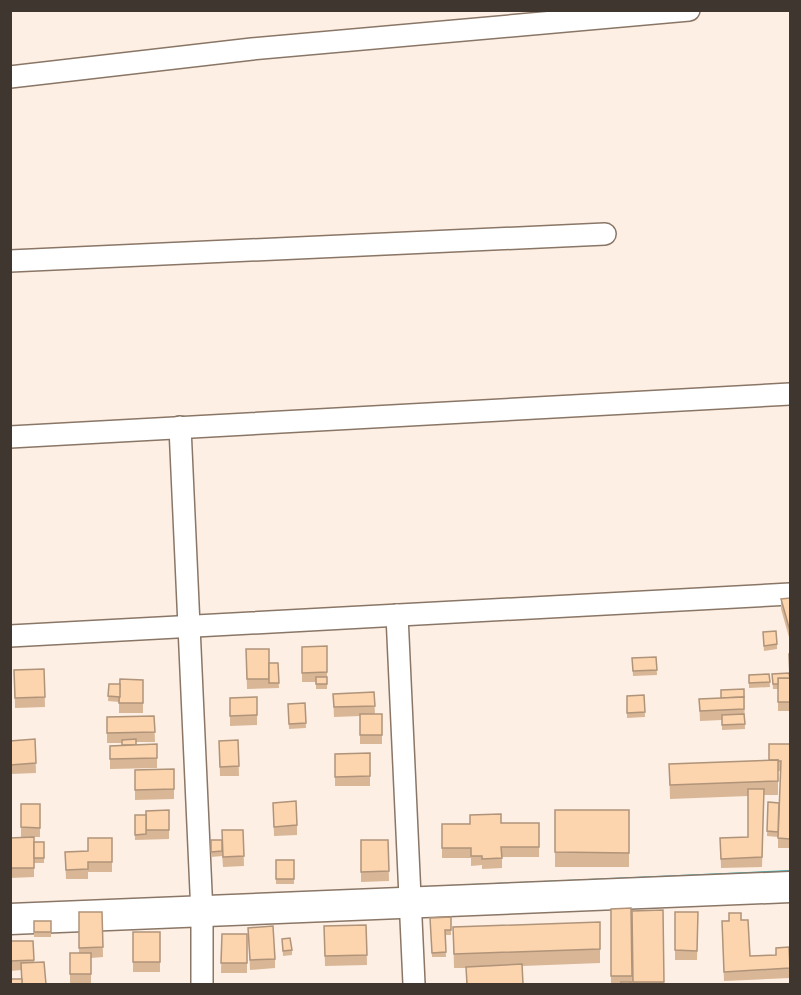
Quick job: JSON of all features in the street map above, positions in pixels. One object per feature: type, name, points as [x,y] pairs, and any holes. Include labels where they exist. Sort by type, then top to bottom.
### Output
[{"type":"street","points":[[10,77],[252,49],[689,10]]},
{"type":"street","points":[[10,261],[605,234]]},
{"type":"street","points":[[10,437],[790,394]]},
{"type":"street","points":[[180,427],[187,626],[202,911],[202,984]]},
{"type":"street","points":[[10,636],[790,594]]},
{"type":"street","points":[[397,615],[414,984]]},
{"type":"street","points":[[10,919],[790,887]]},
{"type":"water","points":[[790,870],[790,872],[427,886]]},
{"type":"building","points":[[790,598],[790,631],[781,599]]},
{"type":"building","points":[[776,631],[777,644],[764,646],[763,632]]},
{"type":"building","points":[[327,646],[327,672],[302,673],[302,647]]},
{"type":"building","points":[[246,649],[269,649],[269,679],[247,679]]},
{"type":"building","points":[[656,657],[657,670],[633,671],[632,658]]},
{"type":"building","points":[[269,663],[278,663],[279,683],[269,683]]},
{"type":"building","points":[[44,669],[45,697],[15,698],[14,670]]},
{"type":"building","points":[[789,673],[790,678],[778,678],[778,684],[773,684],[772,674]]},
{"type":"building","points":[[769,674],[770,682],[749,683],[749,675]]},
{"type":"building","points":[[316,677],[327,677],[327,684],[316,684]]},
{"type":"building","points":[[778,678],[790,678],[790,702],[778,702]]},
{"type":"building","points":[[120,679],[143,680],[143,703],[119,703]]},
{"type":"building","points":[[109,684],[120,684],[120,697],[108,696]]},
{"type":"building","points":[[744,689],[744,697],[721,698],[721,690]]},
{"type":"building","points":[[374,692],[375,706],[334,707],[333,694]]},
{"type":"building","points":[[644,695],[645,712],[627,713],[627,696]]},
{"type":"building","points":[[257,697],[257,715],[230,716],[230,698]]},
{"type":"building","points":[[744,697],[744,709],[700,711],[699,699]]},
{"type":"building","points":[[305,703],[306,723],[289,724],[288,704]]},
{"type":"building","points":[[360,714],[382,714],[382,735],[360,735]]},
{"type":"building","points":[[744,714],[745,724],[722,725],[722,715]]},
{"type":"building","points":[[154,716],[155,732],[107,733],[107,717]]},
{"type":"building","points":[[35,739],[36,763],[10,765],[10,741]]},
{"type":"building","points":[[136,739],[136,745],[122,745],[122,740]]},
{"type":"building","points":[[238,740],[239,766],[220,767],[219,741]]},
{"type":"building","points":[[157,744],[157,758],[110,759],[110,746]]},
{"type":"building","points":[[769,744],[790,744],[790,839],[778,838],[781,761],[769,760]]},
{"type":"building","points":[[370,753],[370,776],[335,777],[335,754]]},
{"type":"building","points":[[778,760],[778,781],[670,785],[669,764]]},
{"type":"building","points":[[174,769],[174,789],[135,790],[135,770]]},
{"type":"building","points":[[748,789],[764,789],[762,857],[721,859],[720,838],[748,837]]},
{"type":"building","points":[[296,801],[297,825],[274,827],[273,803]]},
{"type":"building","points":[[768,802],[779,803],[778,832],[767,831]]},
{"type":"building","points":[[21,804],[40,804],[40,828],[21,827]]},
{"type":"building","points":[[169,810],[169,830],[146,830],[146,811]]},
{"type":"building","points":[[555,810],[629,810],[629,853],[555,852]]},
{"type":"building","points":[[501,814],[501,823],[539,823],[539,847],[501,847],[502,858],[482,859],[482,856],[471,856],[471,848],[442,848],[442,824],[470,824],[470,815]]},
{"type":"building","points":[[135,815],[146,815],[146,834],[135,835]]},
{"type":"building","points":[[222,830],[243,830],[244,856],[223,857]]},
{"type":"building","points":[[34,837],[34,868],[10,868],[10,838]]},
{"type":"building","points":[[88,838],[112,838],[112,862],[88,862],[88,869],[66,870],[65,852],[88,851]]},
{"type":"building","points":[[211,840],[222,840],[222,851],[211,852]]},
{"type":"building","points":[[361,840],[388,840],[389,871],[361,872]]},
{"type":"building","points":[[34,842],[44,842],[44,858],[34,858]]},
{"type":"building","points":[[276,860],[294,860],[294,879],[276,879]]},
{"type":"building","points":[[631,908],[632,976],[611,976],[611,909]]},
{"type":"building","points":[[663,910],[664,982],[633,982],[632,911]]},
{"type":"building","points":[[79,912],[102,912],[103,947],[79,948]]},
{"type":"building","points":[[675,912],[698,912],[697,951],[675,950]]},
{"type":"building","points":[[729,913],[741,913],[741,920],[748,920],[750,956],[776,955],[776,948],[789,947],[790,968],[724,972],[722,921],[729,921]]},
{"type":"building","points":[[451,917],[451,930],[445,930],[446,952],[432,953],[430,918]]},
{"type":"building","points":[[34,921],[51,921],[51,932],[34,932]]},
{"type":"building","points":[[600,922],[600,949],[454,954],[453,927]]},
{"type":"building","points":[[366,925],[367,955],[325,956],[324,926]]},
{"type":"building","points":[[273,926],[275,959],[250,960],[248,928]]},
{"type":"building","points":[[133,932],[160,932],[160,962],[133,962]]},
{"type":"building","points":[[222,934],[247,934],[247,963],[221,963]]},
{"type":"building","points":[[290,938],[292,950],[283,951],[282,939]]},
{"type":"building","points":[[10,941],[33,941],[34,960],[10,961]]},
{"type":"building","points":[[70,953],[91,953],[91,974],[70,974]]},
{"type":"building","points":[[44,962],[46,984],[22,984],[21,963]]},
{"type":"building","points":[[522,964],[523,984],[467,984],[466,967]]},
{"type":"building","points":[[10,979],[22,979],[22,984],[10,984]]}]
